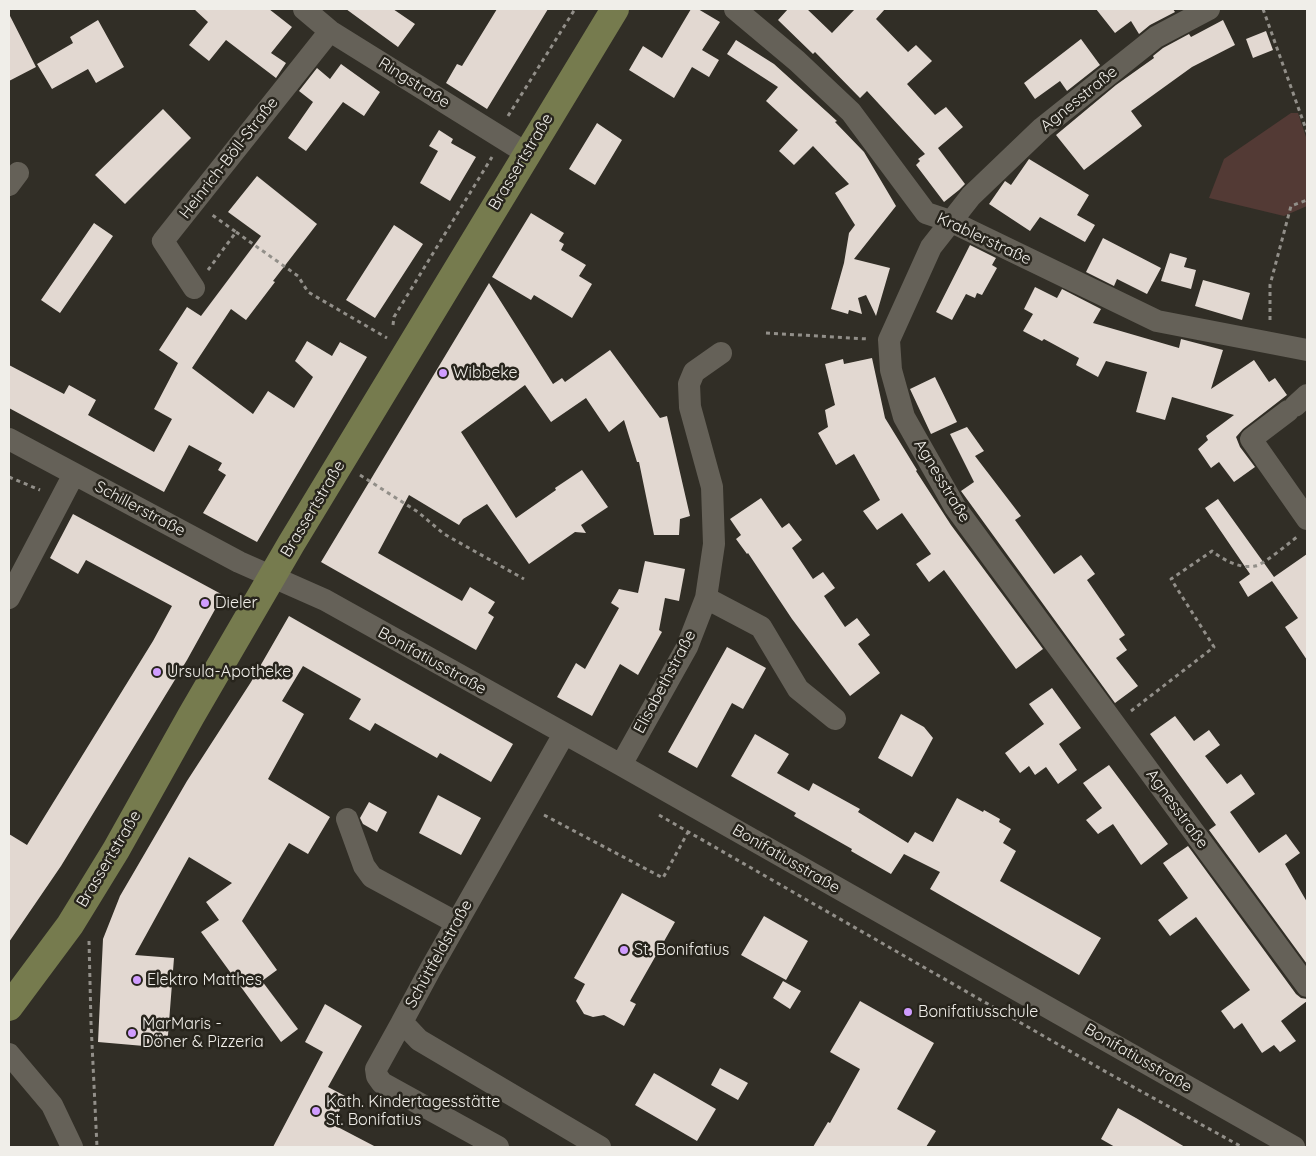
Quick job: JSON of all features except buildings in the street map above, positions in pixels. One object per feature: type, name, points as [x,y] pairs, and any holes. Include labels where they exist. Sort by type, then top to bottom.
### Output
[{"type":"main road","name":"Brassertstraße","points":[[9,1007],[70,925],[111,858],[291,544],[615,9]]},
{"type":"street","name":"Ringstraße","points":[[304,9],[330,30],[526,154]]},
{"type":"street","name":"Krablerstraße","points":[[735,9],[797,61],[851,112],[926,213],[950,221],[1157,321],[1307,350]]},
{"type":"street","name":"Agnesstraße","points":[[1209,9],[1156,37],[1042,128],[971,196],[931,247],[889,340],[891,370],[904,417],[955,507],[1307,986]]},
{"type":"street","name":"Heinrich-Böll-Straße","points":[[194,288],[163,241],[330,30]]},
{"type":"street","name":"Elisabethstraße","points":[[620,765],[687,647],[706,598],[714,544],[712,487],[690,407],[689,384],[694,372],[721,352]]},
{"type":"street","points":[[1297,404],[1251,439],[1304,527]]},
{"type":"street","name":"Schillerstraße","points":[[9,439],[239,562],[273,577]]},
{"type":"street","points":[[9,598],[74,474]]},
{"type":"street","name":"Bonifatiusstraße","points":[[273,577],[325,600],[1294,1147]]},
{"type":"street","points":[[706,598],[762,627],[798,689],[835,719]]},
{"type":"street","name":"Schüttfeldstraße","points":[[564,734],[402,1022],[419,1040],[575,1141],[600,1147]]},
{"type":"street","points":[[347,818],[364,866],[372,877],[456,923]]},
{"type":"street","points":[[402,1022],[376,1069],[377,1076],[382,1083],[498,1147]]},
{"type":"street","points":[[9,1054],[52,1105],[72,1147]]},
{"type":"path","points":[[1263,9],[1307,132]]},
{"type":"path","points":[[1268,343],[1270,285],[1291,206],[1307,200]]},
{"type":"path","points":[[194,203],[298,276],[308,292],[407,352]]},
{"type":"path","points":[[194,288],[236,232]]},
{"type":"path","points":[[766,333],[889,340]]},
{"type":"path","points":[[340,463],[418,512],[444,534],[524,579]]},
{"type":"path","points":[[1114,724],[1214,647],[1171,579],[1212,550],[1222,559],[1241,566],[1256,566],[1304,527]]},
{"type":"path","points":[[524,804],[663,878],[688,832]]},
{"type":"path","points":[[654,813],[1108,1073],[1242,1147]]},
{"type":"path","points":[[89,936],[97,1147]]},
{"type":"shaded area","points":[[1291,113],[1298,113],[1307,140],[1307,206],[1284,216],[1209,198],[1224,159]]},
{"type":"place","name":"Wibbeke","points":[[443,373]]},
{"type":"place","name":"Dieler","points":[[205,603]]},
{"type":"place","name":"Ursula-Apotheke","points":[[157,672]]},
{"type":"place","name":"St. Bonifatius","points":[[624,950]]},
{"type":"place","name":"Elektro Matthes","points":[[137,980]]},
{"type":"place","name":"Bonifatiusschule","points":[[908,1012]]},
{"type":"place","name":"MarMaris - Döner & Pizzeria","points":[[132,1033]]},
{"type":"place","name":"Kath. Kindertagesstätte St. Bonifatius","points":[[316,1111]]}]
